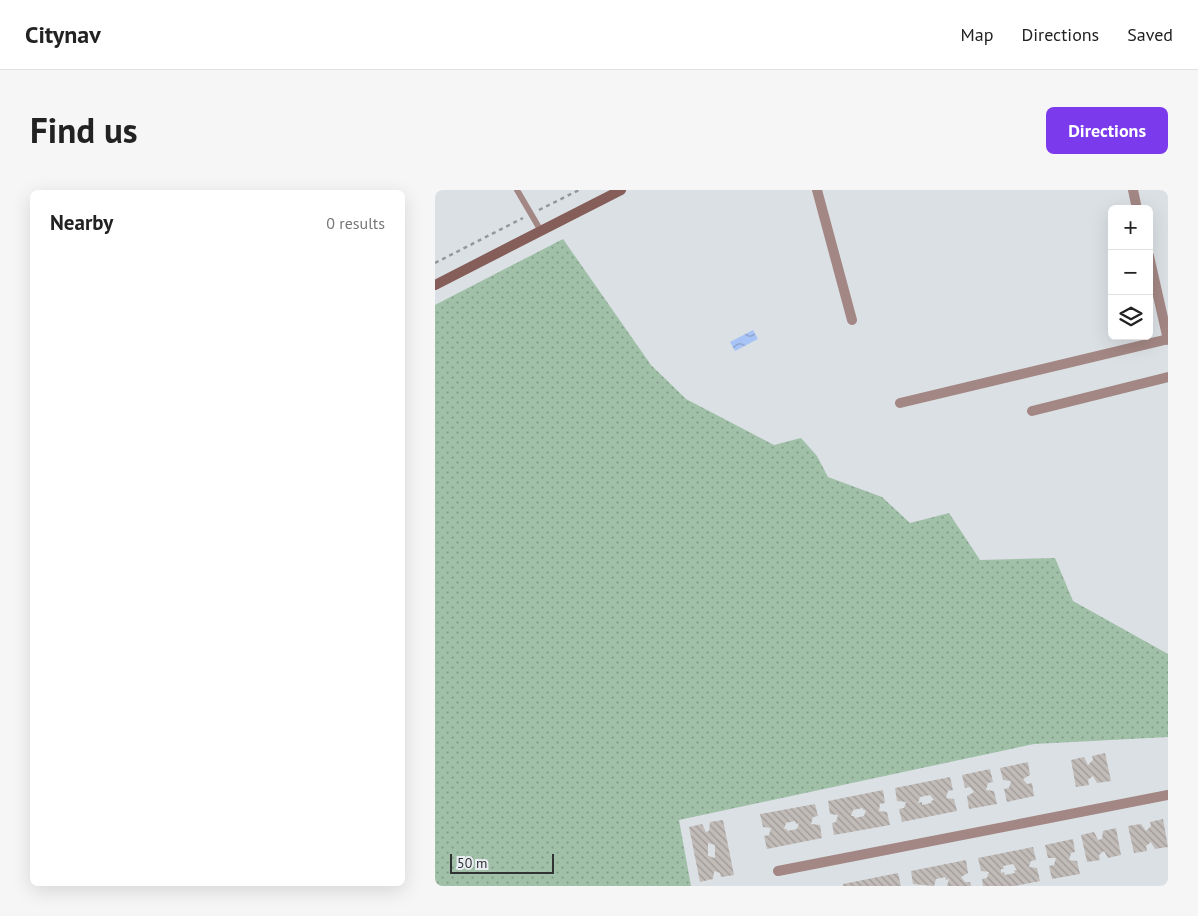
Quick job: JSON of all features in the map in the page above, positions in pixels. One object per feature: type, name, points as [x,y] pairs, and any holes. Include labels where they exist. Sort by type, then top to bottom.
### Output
[{"type":"main road","points":[[435,286],[621,190]]},
{"type":"street","points":[[817,190],[852,320]]},
{"type":"street","points":[[1133,190],[1136,205]]},
{"type":"street","points":[[899,403],[1168,339],[1153,273]]},
{"type":"street","points":[[1032,411],[1168,377]]},
{"type":"street","points":[[778,871],[1168,795]]},
{"type":"lane","points":[[517,190],[541,231]]},
{"type":"path","points":[[435,263],[579,190]]},
{"type":"green space","points":[[563,239],[651,365],[686,399],[774,445],[801,438],[817,456],[828,477],[882,497],[910,523],[949,513],[980,560],[1055,558],[1073,601],[1168,654],[1168,737],[1034,744],[679,820],[691,886],[435,886],[435,305]]},
{"type":"water","points":[[753,330],[758,339],[735,351],[730,342]]},
{"type":"building","points":[[1105,753],[1111,781],[1097,783],[1093,776],[1088,780],[1089,785],[1076,787],[1071,760],[1084,757],[1088,765],[1093,760],[1092,756]]},
{"type":"building","points":[[1028,762],[1030,775],[1023,779],[1027,784],[1032,783],[1034,796],[1007,802],[1004,789],[1009,788],[1011,781],[1003,780],[1000,768]]},
{"type":"building","points":[[990,769],[993,782],[988,783],[986,790],[994,791],[997,804],[969,809],[967,796],[974,792],[970,787],[965,788],[962,775]]},
{"type":"building","points":[[950,777],[953,790],[948,791],[946,798],[954,799],[957,811],[902,822],[899,809],[904,808],[906,802],[897,801],[895,788]],"holes":[[[930,795],[934,800],[931,803],[922,805],[922,802],[918,803],[920,797]]]},
{"type":"building","points":[[883,790],[885,803],[880,804],[879,811],[887,812],[890,825],[834,835],[832,823],[836,822],[838,815],[830,814],[828,801]],"holes":[[[863,808],[863,810],[866,810],[864,816],[855,818],[851,816],[853,810]]]},
{"type":"building","points":[[815,804],[818,816],[813,817],[811,824],[820,825],[822,838],[767,849],[764,836],[769,835],[771,828],[763,827],[760,814]],"holes":[[[795,821],[796,824],[799,823],[797,829],[787,831],[787,829],[784,829],[786,823]]]},
{"type":"building","points":[[1163,819],[1168,847],[1155,849],[1151,842],[1146,846],[1147,851],[1134,853],[1128,826],[1141,824],[1146,831],[1151,826],[1150,822]]},
{"type":"building","points":[[723,820],[734,875],[721,877],[720,873],[714,871],[713,879],[700,882],[689,827],[702,824],[706,832],[709,831],[710,822]],"holes":[[[708,843],[715,845],[715,858],[708,856]]]},
{"type":"building","points":[[1116,828],[1121,855],[1108,858],[1104,851],[1099,855],[1100,860],[1087,862],[1081,835],[1094,832],[1098,840],[1102,839],[1103,831]]},
{"type":"building","points":[[1073,839],[1075,852],[1071,853],[1069,860],[1077,861],[1080,874],[1052,879],[1049,866],[1054,865],[1056,858],[1048,858],[1045,845]]},
{"type":"building","points":[[1033,847],[1036,860],[1031,861],[1029,867],[1037,868],[1040,881],[1015,886],[983,886],[982,879],[987,878],[989,872],[981,871],[978,858]],"holes":[[[1013,864],[1017,870],[1014,870],[1015,873],[1005,875],[1004,872],[1001,873],[1001,869],[1004,869],[1003,866]]]},
{"type":"building","points":[[966,860],[968,873],[961,877],[965,882],[970,882],[971,886],[947,886],[949,879],[946,880],[945,877],[936,879],[934,886],[913,884],[911,871]]},
{"type":"building","points":[[898,873],[901,886],[843,886],[843,884]]}]
